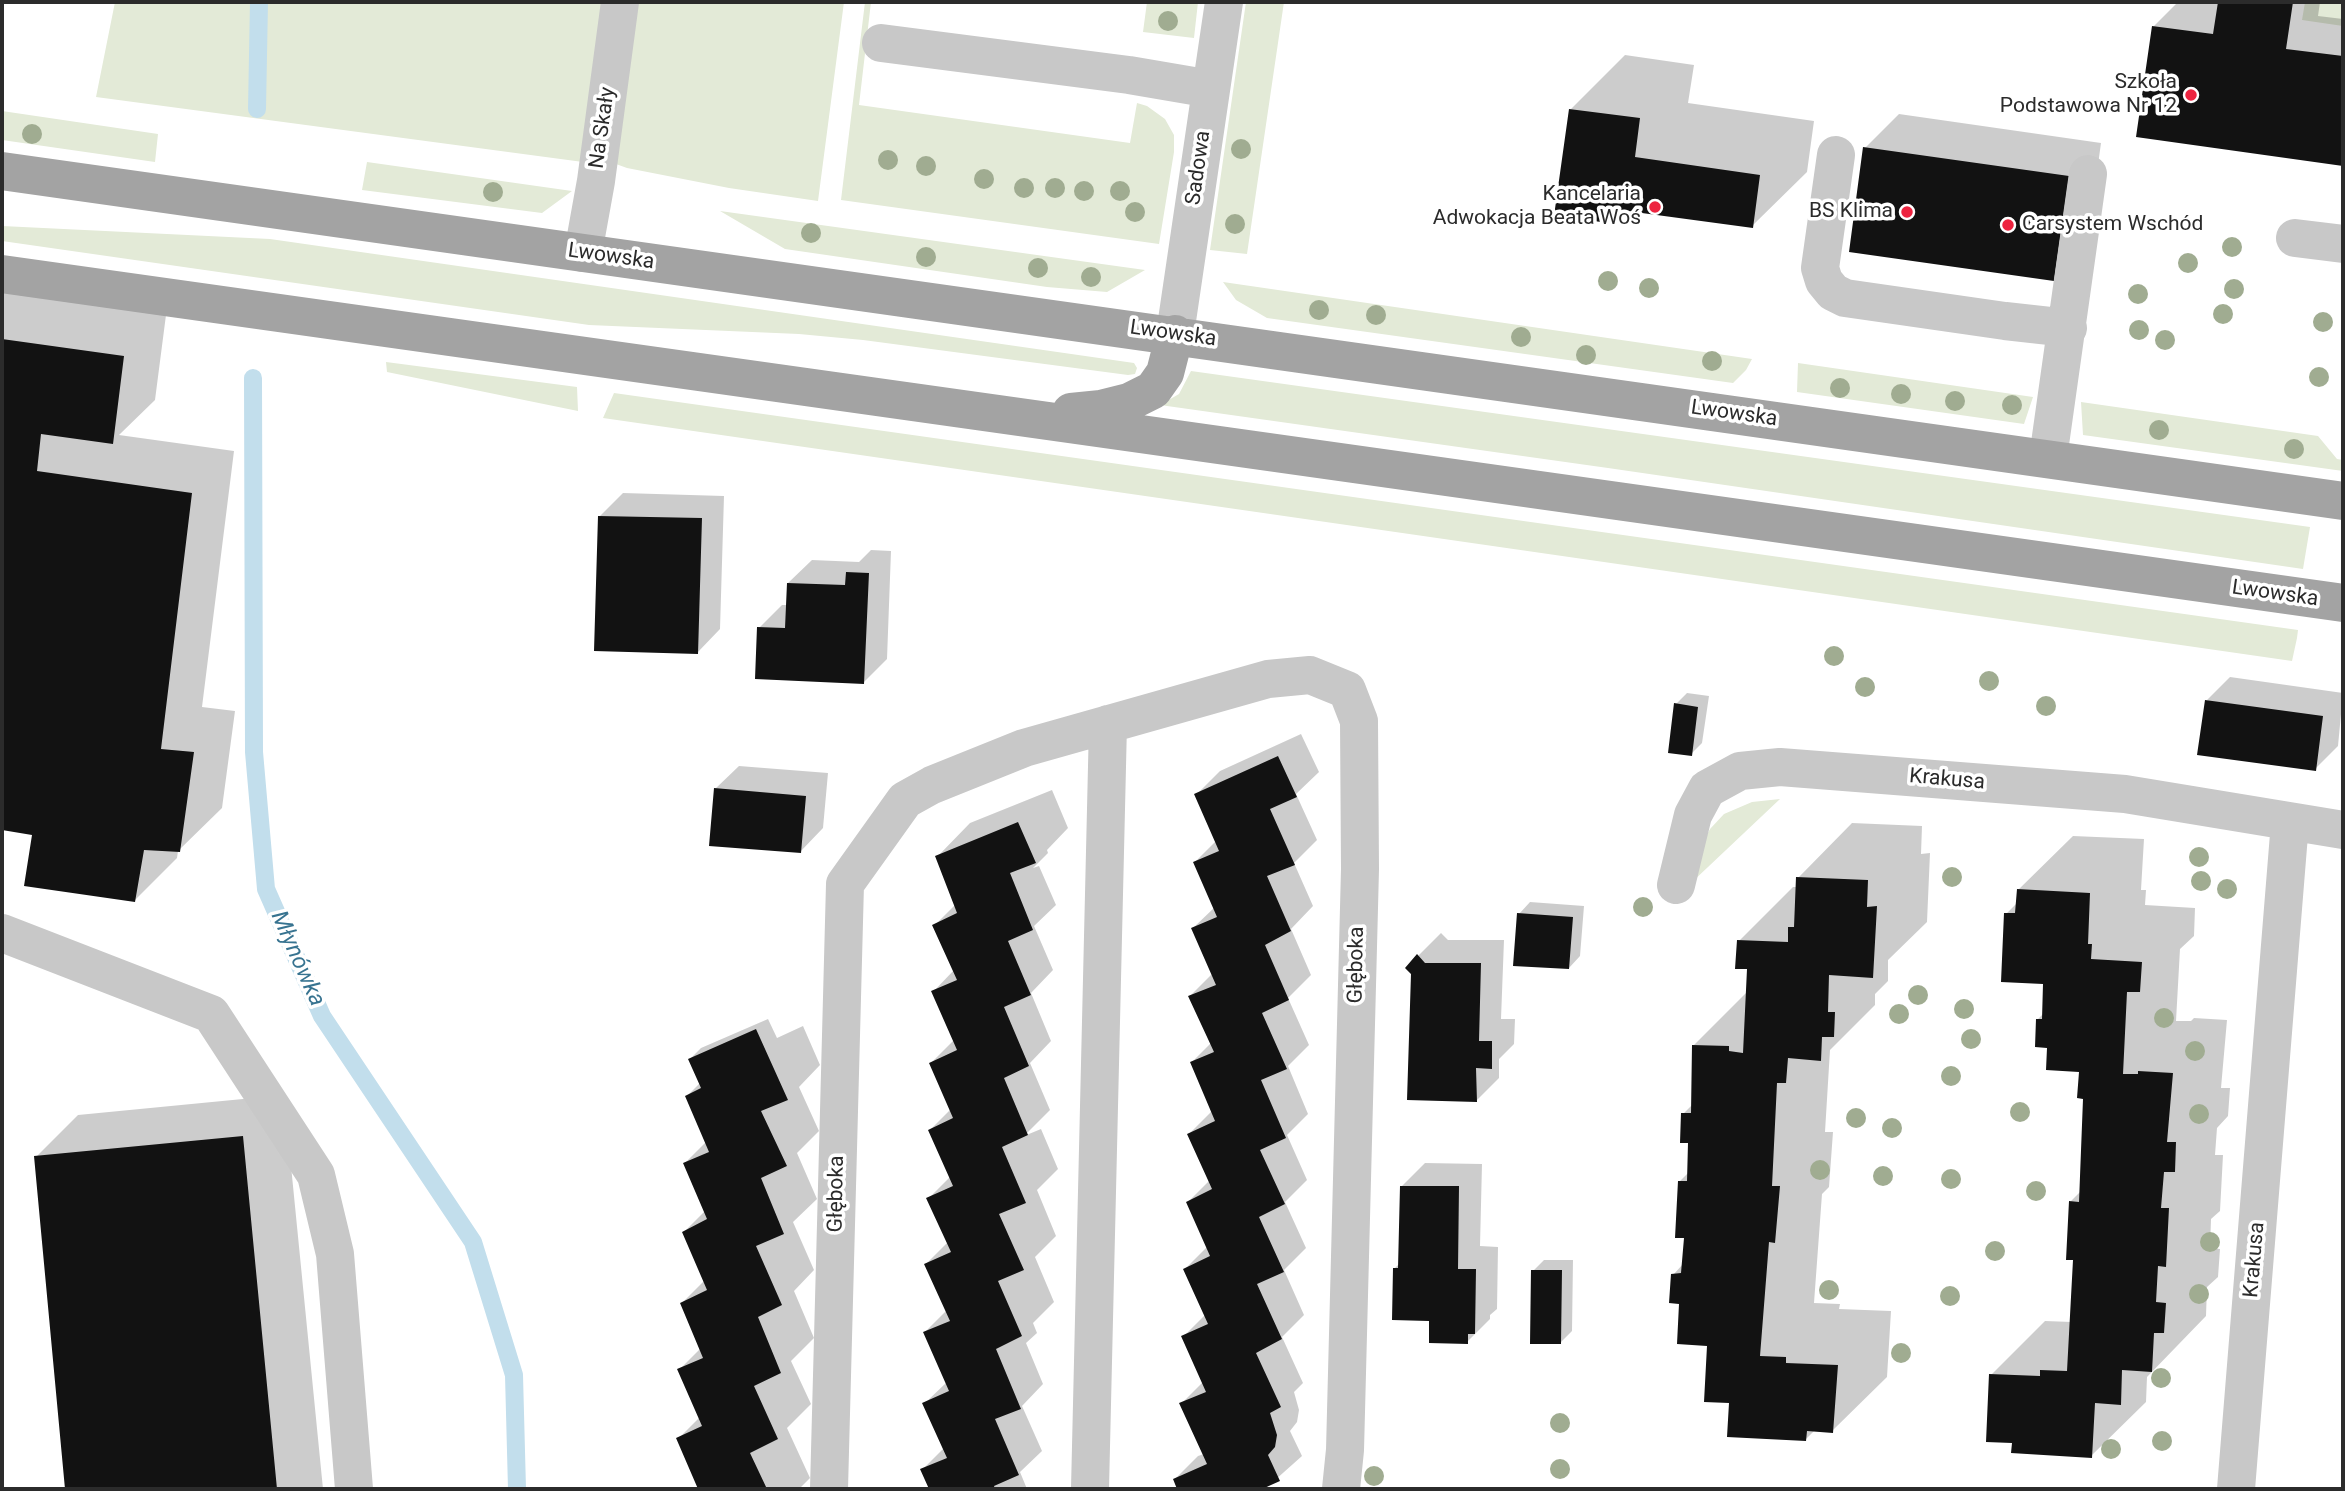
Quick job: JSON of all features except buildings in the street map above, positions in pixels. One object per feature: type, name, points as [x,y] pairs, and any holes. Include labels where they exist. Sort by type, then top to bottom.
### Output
[{"type":"main road","name":"Lwowska","points":[[2,171],[1175,334],[2343,501]]},
{"type":"main road","name":"Lwowska","points":[[2,274],[2343,603]]},
{"type":"main road","points":[[1020,418],[1101,409],[1129,402],[1153,390],[1165,373],[1175,334]]},
{"type":"street","name":"Na Skały","points":[[583,253],[604,127],[620,2]]},
{"type":"street","name":"Sadowa","points":[[1175,334],[1224,2]]},
{"type":"street","points":[[881,43],[1129,75],[1211,89]]},
{"type":"street","points":[[1836,155],[1820,268],[1824,281],[1833,292],[1845,298],[2068,328]]},
{"type":"street","points":[[2048,458],[2088,174]]},
{"type":"street","points":[[2295,238],[2343,244]]},
{"type":"street","name":"Głęboka","points":[[829,1489],[845,884],[905,800],[932,785],[1024,748],[1268,679],[1311,675],[1347,690],[1359,721],[1360,869],[1345,1450],[1341,1489]]},
{"type":"street","points":[[1090,1489],[1108,724]]},
{"type":"street","name":"Krakusa","points":[[1676,886],[1693,815],[1707,789],[1740,771],[1780,767],[2125,794],[2343,830]]},
{"type":"street","name":"Krakusa","points":[[2236,1489],[2290,822]]},
{"type":"street","points":[[2,933],[211,1014],[316,1175],[335,1254],[354,1489]]},
{"type":"green space","points":[[115,2],[605,2],[583,162],[96,97]]},
{"type":"green space","points":[[633,2],[844,2],[818,201],[729,188],[616,164]]},
{"type":"green space","points":[[865,2],[871,2],[859,105],[1130,143],[1137,103],[1147,106],[1165,119],[1174,135],[1174,152],[1159,244],[841,200]]},
{"type":"green space","points":[[1147,2],[1198,2],[1194,38],[1143,32]]},
{"type":"green space","points":[[1246,2],[1284,2],[1247,254],[1210,250]]},
{"type":"green space","points":[[2305,2],[2343,2],[2343,26],[2302,20]]},
{"type":"green space","points":[[2,111],[158,134],[155,162],[2,140]]},
{"type":"green space","points":[[367,162],[572,191],[542,213],[362,190]]},
{"type":"green space","points":[[720,211],[1145,270],[1107,292],[1047,287],[785,249]]},
{"type":"green space","points":[[2,226],[270,239],[1134,363],[1137,368],[1135,374],[1128,375],[799,334],[589,325],[2,241]]},
{"type":"green space","points":[[1223,282],[1752,359],[1746,370],[1733,383],[1267,318],[1236,300]]},
{"type":"green space","points":[[386,362],[577,387],[578,411],[387,372]]},
{"type":"green space","points":[[1798,363],[2033,397],[2024,424],[1797,392]]},
{"type":"green space","points":[[1191,371],[2310,527],[2303,569],[1160,405],[1179,394]]},
{"type":"green space","points":[[614,393],[2298,630],[2297,638],[2292,661],[603,418]]},
{"type":"green space","points":[[2081,402],[2318,436],[2337,459],[2343,460],[2343,471],[2083,435]]},
{"type":"green space","points":[[1780,799],[1690,884],[1700,848],[1710,829],[1724,814],[1752,802]]},
{"type":"waterway","name":"Młynówka","points":[[257,109],[259,2]]},
{"type":"waterway","name":"Młynówka","points":[[253,378],[254,752],[266,889],[322,1016],[473,1242],[514,1375],[517,1489]]},
{"type":"place","name":"Szkoła Podstawowa Nr 12","points":[[2191,95]]},
{"type":"place","name":"Kancelaria Adwokacja Beata Woś","points":[[1655,207]]},
{"type":"place","name":"BS Klima","points":[[1907,212]]},
{"type":"place","name":"Carsystem Wschód","points":[[2008,225]]}]
